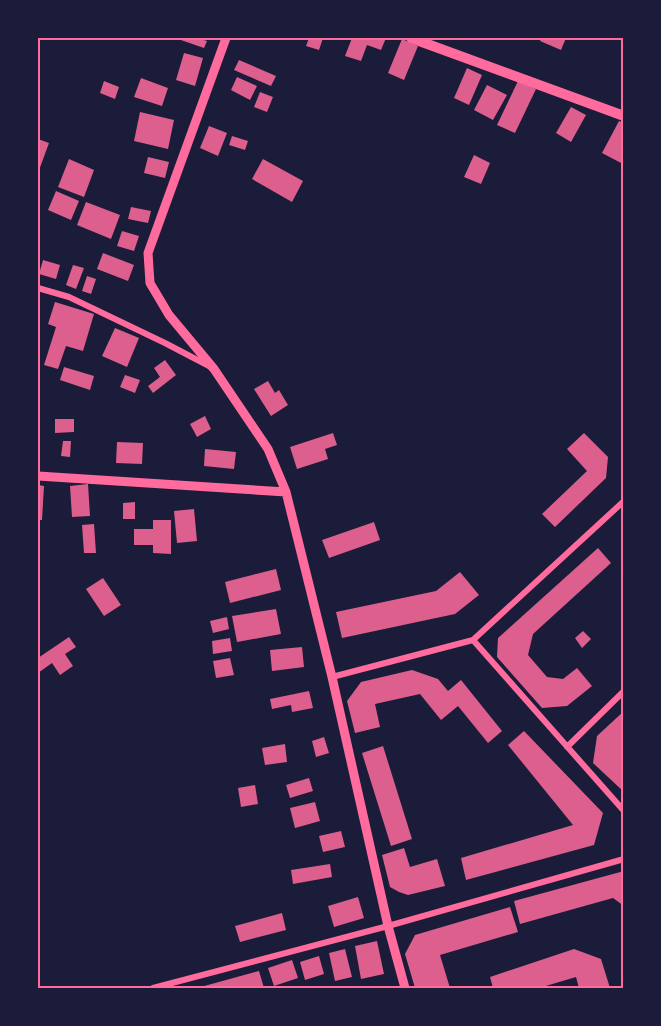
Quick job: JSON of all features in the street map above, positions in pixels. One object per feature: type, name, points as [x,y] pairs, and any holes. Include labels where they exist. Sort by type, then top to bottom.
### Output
[{"type":"main road","points":[[411,38],[624,116]]},
{"type":"street","points":[[226,38],[148,253],[150,283],[169,315],[214,369],[268,449],[285,492],[332,677],[388,926],[405,988]]},
{"type":"street","points":[[38,288],[69,297],[214,369]]},
{"type":"street","points":[[38,476],[285,492]]},
{"type":"street","points":[[332,677],[473,640],[624,501]]},
{"type":"street","points":[[473,640],[624,811]]},
{"type":"street","points":[[567,747],[624,692]]},
{"type":"street","points":[[153,988],[388,926],[624,859]]},
{"type":"street","points":[[180,981],[181,988]]},
{"type":"building","points":[[175,38],[197,38],[207,41],[204,48]]},
{"type":"building","points":[[309,38],[323,38],[319,50],[306,46]]},
{"type":"building","points":[[352,38],[386,38],[381,50],[367,45],[361,61],[345,56]]},
{"type":"building","points":[[542,38],[566,38],[561,50],[540,41]]},
{"type":"building","points":[[402,39],[418,46],[404,80],[388,73]]},
{"type":"building","points":[[184,53],[203,58],[195,86],[176,80]]},
{"type":"building","points":[[239,60],[276,76],[271,86],[234,70]]},
{"type":"building","points":[[467,68],[482,75],[469,105],[454,98]]},
{"type":"building","points":[[237,77],[257,86],[250,100],[231,90]]},
{"type":"building","points":[[141,78],[168,88],[162,106],[134,97]]},
{"type":"building","points":[[104,81],[119,87],[115,99],[100,93]]},
{"type":"building","points":[[518,81],[536,89],[515,133],[497,125]]},
{"type":"building","points":[[487,85],[507,95],[493,120],[474,110]]},
{"type":"building","points":[[260,92],[273,97],[267,112],[254,107]]},
{"type":"building","points":[[571,107],[586,115],[571,142],[556,133]]},
{"type":"building","points":[[140,112],[174,120],[168,149],[134,141]]},
{"type":"building","points":[[619,121],[624,123],[624,159],[621,163],[602,153]]},
{"type":"building","points":[[209,126],[227,133],[218,156],[200,148]]},
{"type":"building","points":[[232,136],[248,141],[245,150],[229,145]]},
{"type":"building","points":[[38,139],[49,143],[38,173]]},
{"type":"building","points":[[474,155],[490,163],[481,184],[464,177]]},
{"type":"building","points":[[148,157],[169,162],[165,178],[144,173]]},
{"type":"building","points":[[69,159],[94,170],[84,197],[58,187]]},
{"type":"building","points":[[263,159],[303,181],[292,202],[252,179]]},
{"type":"building","points":[[56,191],[79,201],[71,220],[48,210]]},
{"type":"building","points":[[86,202],[120,215],[111,239],[77,225]]},
{"type":"building","points":[[131,207],[151,211],[148,223],[128,219]]},
{"type":"building","points":[[122,231],[139,236],[134,251],[117,246]]},
{"type":"building","points":[[103,253],[134,265],[128,281],[97,269]]},
{"type":"building","points":[[43,260],[60,265],[56,279],[39,274]]},
{"type":"building","points":[[73,265],[84,268],[76,289],[66,285]]},
{"type":"building","points":[[87,276],[96,279],[91,294],[82,291]]},
{"type":"building","points":[[55,302],[94,314],[83,351],[66,346],[58,369],[44,365],[56,327],[48,324]]},
{"type":"building","points":[[115,328],[139,338],[127,367],[102,356]]},
{"type":"building","points":[[165,360],[176,375],[153,393],[148,386],[160,377],[154,368]]},
{"type":"building","points":[[64,367],[94,376],[90,390],[60,380]]},
{"type":"building","points":[[125,375],[140,380],[135,393],[120,387]]},
{"type":"building","points":[[268,381],[275,393],[279,390],[288,405],[271,416],[254,389]]},
{"type":"building","points":[[205,416],[211,429],[197,437],[190,424]]},
{"type":"building","points":[[55,419],[74,419],[74,432],[55,433]]},
{"type":"building","points":[[333,433],[337,445],[325,449],[328,459],[297,469],[290,447]]},
{"type":"building","points":[[584,433],[608,457],[606,478],[555,527],[542,514],[587,471],[567,449]]},
{"type":"building","points":[[63,441],[71,441],[70,457],[61,456]]},
{"type":"building","points":[[117,442],[143,443],[142,464],[116,463]]},
{"type":"building","points":[[205,449],[236,452],[234,469],[204,466]]},
{"type":"building","points":[[88,484],[90,516],[72,517],[70,486]]},
{"type":"building","points":[[38,485],[44,486],[42,520],[38,520]]},
{"type":"building","points":[[135,502],[135,519],[123,519],[123,503]]},
{"type":"building","points":[[194,509],[197,541],[177,543],[174,511]]},
{"type":"building","points":[[153,520],[171,520],[171,554],[153,553],[153,545],[134,545],[134,529],[153,529]]},
{"type":"building","points":[[374,522],[380,540],[329,558],[322,540]]},
{"type":"building","points":[[94,524],[96,553],[84,553],[82,525]]},
{"type":"building","points":[[598,548],[611,563],[533,634],[528,655],[547,677],[563,679],[577,668],[592,686],[567,706],[542,708],[497,657],[498,638]]},
{"type":"building","points":[[276,569],[281,590],[230,603],[225,582]]},
{"type":"building","points":[[460,572],[479,595],[455,614],[342,638],[336,612],[436,591]]},
{"type":"building","points":[[103,578],[121,605],[104,616],[86,589]]},
{"type":"building","points":[[276,609],[281,634],[237,642],[232,616]]},
{"type":"building","points":[[227,617],[229,629],[213,633],[210,621]]},
{"type":"building","points":[[583,631],[591,639],[582,648],[575,638]]},
{"type":"building","points":[[69,637],[76,647],[65,654],[73,666],[60,675],[52,663],[38,673],[38,658]]},
{"type":"building","points":[[230,638],[232,651],[213,654],[212,641]]},
{"type":"building","points":[[302,647],[304,667],[272,671],[270,650]]},
{"type":"building","points":[[230,658],[234,675],[216,678],[213,661]]},
{"type":"building","points":[[412,670],[438,679],[448,691],[461,680],[502,731],[488,743],[458,706],[441,720],[420,694],[375,704],[380,727],[355,733],[347,701],[361,682]]},
{"type":"building","points":[[309,691],[313,708],[292,712],[291,705],[272,709],[270,699]]},
{"type":"building","points":[[624,711],[624,792],[593,763],[597,736]]},
{"type":"building","points":[[524,731],[603,813],[594,845],[466,880],[461,858],[573,825],[508,745]]},
{"type":"building","points":[[324,737],[329,753],[316,757],[312,741]]},
{"type":"building","points":[[285,744],[287,762],[265,765],[262,748]]},
{"type":"building","points":[[383,746],[412,839],[391,846],[362,753]]},
{"type":"building","points":[[309,778],[313,791],[290,798],[286,785]]},
{"type":"building","points":[[255,785],[258,804],[241,807],[238,788]]},
{"type":"building","points":[[315,802],[320,821],[295,828],[290,808]]},
{"type":"building","points":[[341,831],[345,847],[323,852],[319,836]]},
{"type":"building","points":[[404,848],[410,867],[437,859],[445,886],[408,895],[390,887],[382,855]]},
{"type":"building","points":[[330,864],[332,877],[293,884],[291,870]]},
{"type":"building","points":[[624,871],[624,906],[613,898],[520,924],[514,901]]},
{"type":"building","points":[[358,897],[364,918],[334,927],[328,906]]},
{"type":"building","points":[[510,907],[518,932],[440,955],[450,988],[415,988],[405,954],[415,935]]},
{"type":"building","points":[[282,913],[286,930],[240,942],[235,926]]},
{"type":"building","points":[[377,941],[384,974],[361,979],[355,946]]},
{"type":"building","points":[[345,949],[352,977],[335,981],[329,953]]},
{"type":"building","points":[[574,949],[601,959],[610,988],[579,988],[576,977],[539,988],[493,988],[490,977]]},
{"type":"building","points":[[319,956],[324,974],[305,980],[300,962]]},
{"type":"building","points":[[292,960],[298,978],[274,986],[268,968]]},
{"type":"building","points":[[259,971],[264,988],[197,988]]}]
